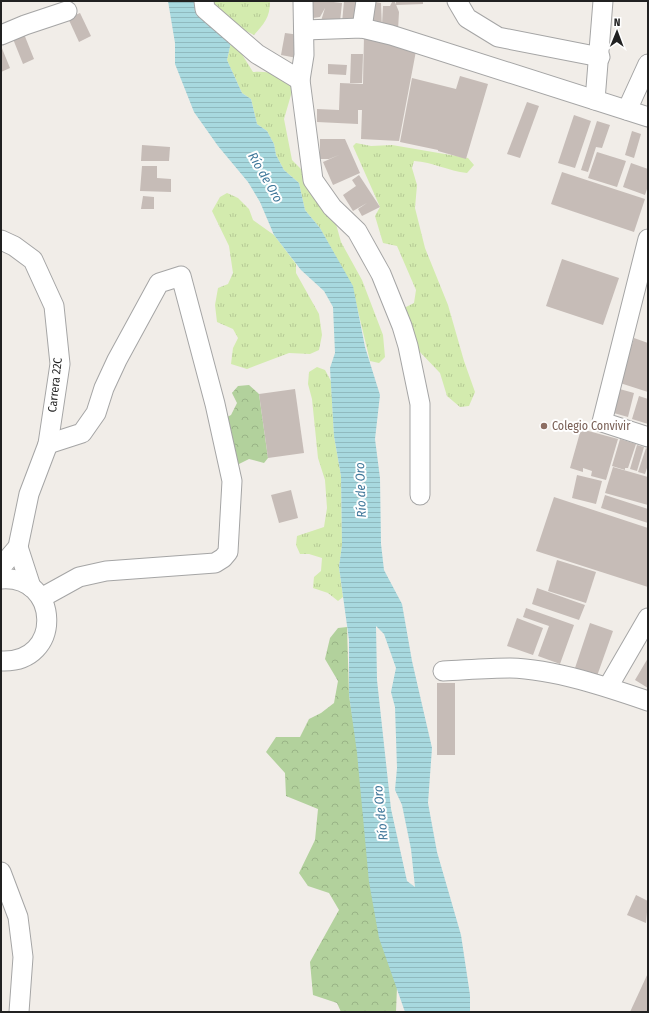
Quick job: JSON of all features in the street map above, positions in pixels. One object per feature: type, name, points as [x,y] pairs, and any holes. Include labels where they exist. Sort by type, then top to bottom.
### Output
[{"type":"street","points":[[204,1],[205,9],[235,36],[257,54],[300,80]]},
{"type":"street","points":[[302,1],[304,55],[300,80],[314,180],[332,207],[357,231],[382,274],[408,346],[420,404],[420,495]]},
{"type":"street","points":[[362,28],[366,1]]},
{"type":"street","points":[[457,1],[467,18],[498,37],[600,56]]},
{"type":"street","points":[[595,100],[600,56],[603,1]]},
{"type":"street","points":[[1,35],[67,11]]},
{"type":"street","points":[[304,30],[362,28],[391,35],[648,117]]},
{"type":"street","points":[[626,110],[648,64]]},
{"type":"street","points":[[648,239],[602,422],[648,437]]},
{"type":"street","name":"Carrera 22C","points":[[1,240],[14,246],[33,260],[54,306],[60,364],[48,444],[28,494],[18,547],[1,567]]},
{"type":"street","points":[[1,579],[13,579],[36,593],[79,577],[106,571],[215,563],[223,558],[228,552],[232,481],[215,404],[181,276],[159,283],[117,360],[104,388],[96,413],[82,433],[48,444]]},
{"type":"street","name":"Carrera 22C","points":[[4,665],[28,656],[42,641],[48,622],[47,612],[36,593],[18,547]]},
{"type":"street","points":[[608,687],[648,618]]},
{"type":"street","points":[[443,671],[511,668],[540,672],[608,687],[648,701]]},
{"type":"street","points":[[1,872],[18,916],[23,957],[19,1012]]},
{"type":"green space","points":[[211,1],[270,2],[268,16],[258,31],[254,35],[244,30],[239,38],[243,56],[253,72],[271,73],[284,80],[293,88],[284,119],[292,160],[301,169],[313,195],[336,224],[341,242],[362,280],[383,335],[385,357],[379,363],[370,361],[352,286],[320,228],[305,210],[299,183],[284,170],[276,155],[274,144],[267,131],[257,124],[251,99],[242,93],[227,60],[231,42]]},
{"type":"green space","points":[[356,143],[371,146],[392,145],[468,158],[474,165],[467,173],[414,161],[412,168],[417,185],[415,208],[425,248],[448,305],[464,361],[475,392],[469,406],[460,407],[447,396],[440,373],[419,351],[403,327],[402,309],[414,303],[416,290],[397,246],[383,243],[375,216],[380,207],[353,146]]},
{"type":"green space","points":[[227,193],[238,198],[249,209],[253,220],[274,235],[296,264],[296,273],[319,314],[322,335],[319,350],[310,354],[289,353],[247,369],[231,364],[233,348],[238,338],[233,329],[217,322],[215,305],[218,288],[228,284],[233,273],[229,246],[212,211],[220,197]]},
{"type":"green space","points":[[317,367],[325,370],[331,381],[334,436],[341,476],[342,545],[339,567],[343,597],[338,601],[328,593],[313,588],[314,577],[321,571],[322,558],[309,554],[300,554],[296,545],[297,536],[324,527],[327,508],[325,480],[318,458],[312,399],[308,384],[309,372]]},
{"type":"green space","points":[[249,385],[259,394],[268,458],[264,463],[249,459],[237,465],[217,422],[231,415],[237,403],[232,393],[238,386]]},
{"type":"green space","points":[[347,627],[349,695],[393,975],[397,987],[396,1012],[341,1012],[337,1003],[313,995],[310,962],[339,910],[329,893],[308,886],[299,873],[315,840],[318,809],[286,796],[285,773],[266,752],[276,737],[300,737],[309,719],[321,713],[334,703],[338,681],[325,659],[330,638],[338,628]]},
{"type":"water","name":"Río de Oro","points":[[168,1],[197,1],[231,42],[227,60],[242,93],[251,99],[257,124],[267,131],[274,144],[276,155],[284,170],[299,183],[305,210],[320,228],[353,286],[365,347],[380,395],[375,439],[380,478],[381,544],[384,570],[402,604],[412,661],[432,748],[428,803],[437,852],[461,935],[470,995],[470,1012],[405,1012],[379,938],[369,882],[357,753],[349,695],[349,640],[339,567],[342,545],[341,476],[334,436],[330,368],[335,353],[333,307],[324,291],[301,270],[274,235],[260,202],[248,182],[218,146],[194,112],[175,64],[175,43]],"holes":[[[376,626],[384,634],[396,668],[391,692],[395,707],[397,768],[395,790],[402,805],[411,849],[415,887],[407,881],[391,809],[377,680]]]},
{"type":"building","points":[[309,1],[342,3],[340,22],[321,21],[325,8],[320,17],[313,18],[309,8]]},
{"type":"building","points":[[344,1],[362,1],[360,25],[342,23]]},
{"type":"building","points":[[369,1],[381,3],[382,30],[365,26]]},
{"type":"building","points":[[396,1],[423,1],[423,4],[396,5]]},
{"type":"building","points":[[392,2],[395,2],[399,12],[398,30],[382,25],[383,6],[390,6]]},
{"type":"building","points":[[80,13],[91,36],[79,42],[68,18]]},
{"type":"building","points":[[285,33],[300,35],[297,58],[281,55]]},
{"type":"building","points":[[24,34],[34,59],[23,64],[13,39]]},
{"type":"building","points":[[364,36],[416,51],[399,141],[361,139],[362,110],[358,110],[358,124],[317,122],[317,109],[339,110],[340,83],[363,84]]},
{"type":"building","points":[[1,46],[10,68],[1,72]]},
{"type":"building","points":[[351,54],[363,54],[362,83],[350,83]]},
{"type":"building","points":[[328,64],[347,65],[346,75],[328,74]]},
{"type":"building","points":[[460,76],[488,84],[466,159],[438,150],[400,142],[412,78],[456,89]]},
{"type":"building","points":[[527,102],[539,106],[520,158],[507,154]]},
{"type":"building","points":[[574,115],[591,121],[575,168],[558,163]]},
{"type":"building","points":[[597,121],[610,125],[602,148],[596,147],[588,172],[581,170]]},
{"type":"building","points":[[632,131],[641,134],[634,158],[625,155]]},
{"type":"building","points":[[320,139],[345,139],[360,173],[333,185],[323,162],[339,155],[329,159],[320,159]]},
{"type":"building","points":[[142,145],[170,147],[169,161],[141,161]]},
{"type":"building","points":[[597,152],[626,161],[617,187],[588,178]]},
{"type":"building","points":[[631,163],[648,169],[648,186],[645,195],[623,187]]},
{"type":"building","points":[[142,166],[157,166],[157,178],[171,179],[171,192],[140,191]]},
{"type":"building","points":[[562,172],[645,199],[634,232],[551,204]]},
{"type":"building","points":[[359,175],[380,207],[362,216],[358,209],[367,203],[353,211],[343,195],[356,186],[352,180]]},
{"type":"building","points":[[143,196],[154,197],[154,209],[141,209]]},
{"type":"building","points":[[562,259],[619,278],[603,325],[546,306]]},
{"type":"building","points":[[634,338],[648,343],[648,392],[620,383]]},
{"type":"building","points":[[616,388],[634,393],[628,417],[610,412]]},
{"type":"building","points":[[295,389],[304,453],[268,458],[259,394]]},
{"type":"building","points":[[639,396],[648,399],[648,424],[632,419]]},
{"type":"building","points":[[581,429],[618,439],[606,480],[591,476],[592,471],[583,468],[583,472],[570,468]]},
{"type":"building","points":[[620,439],[636,444],[628,468],[625,468],[625,470],[612,466]]},
{"type":"building","points":[[637,445],[644,447],[637,471],[630,469]]},
{"type":"building","points":[[646,448],[648,449],[648,465],[645,474],[638,472]]},
{"type":"building","points":[[613,467],[648,477],[648,505],[605,493]]},
{"type":"building","points":[[577,475],[602,481],[596,504],[572,498]]},
{"type":"building","points":[[291,490],[298,518],[279,523],[271,495]]},
{"type":"building","points":[[605,495],[648,509],[648,523],[601,508]]},
{"type":"building","points":[[554,497],[648,528],[648,587],[536,551]]},
{"type":"building","points":[[557,560],[596,572],[586,603],[548,591]]},
{"type":"building","points":[[537,588],[585,605],[579,620],[532,604]]},
{"type":"building","points":[[526,608],[574,625],[560,664],[538,656],[549,626],[523,617]]},
{"type":"building","points":[[517,618],[543,628],[533,655],[507,646]]},
{"type":"building","points":[[590,623],[613,631],[597,676],[575,668]]},
{"type":"building","points":[[648,658],[648,688],[635,680]]},
{"type":"building","points":[[437,683],[455,683],[455,755],[437,755]]},
{"type":"building","points":[[636,895],[648,901],[646,923],[627,915]]},
{"type":"building","points":[[648,973],[648,1012],[630,1012]]},
{"type":"place","name":"Colegio Convivir","points":[[544,426]]}]
